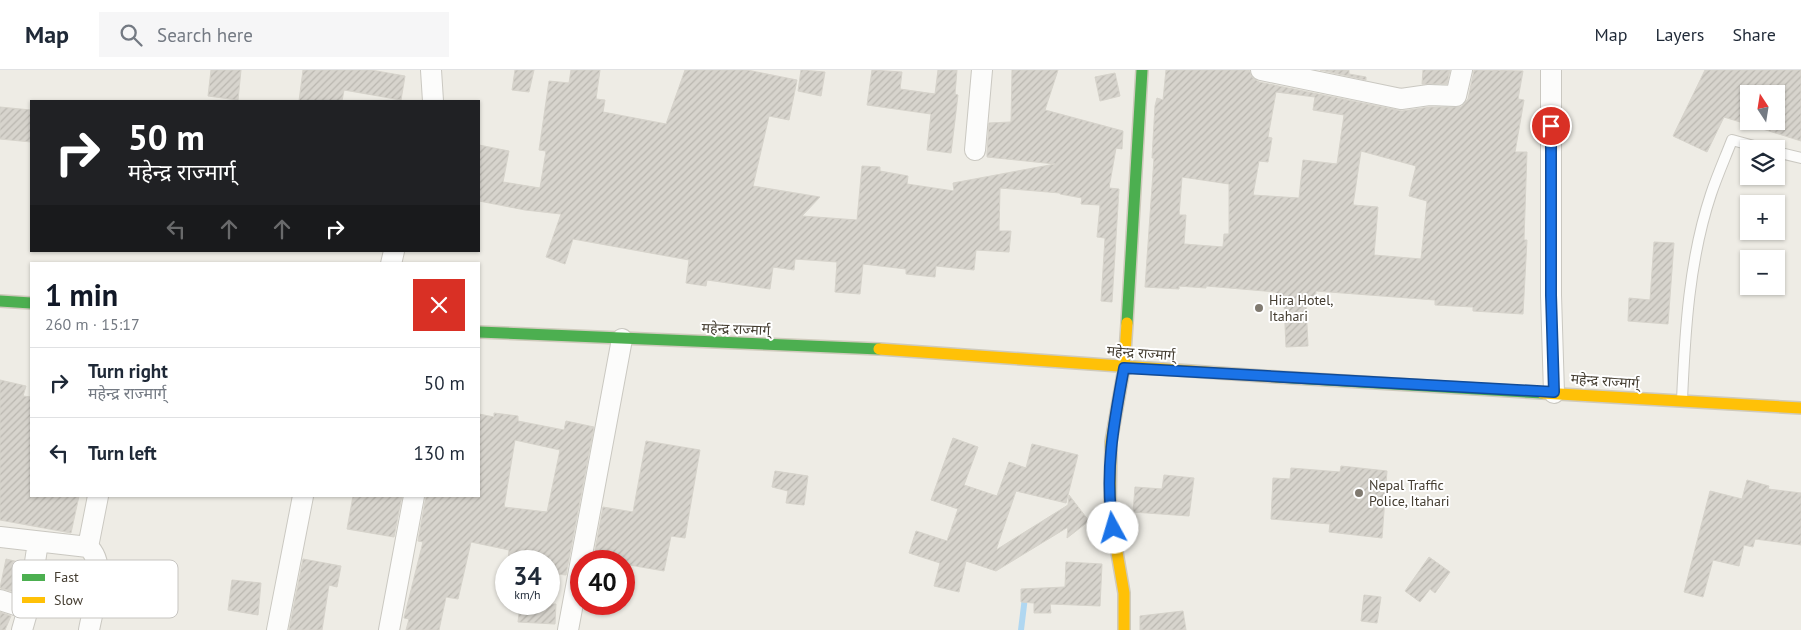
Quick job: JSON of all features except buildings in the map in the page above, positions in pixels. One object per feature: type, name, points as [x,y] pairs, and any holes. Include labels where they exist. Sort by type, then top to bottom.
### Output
[{"type":"main road","points":[[1124,630],[1124,594],[1110,512],[1110,442],[1124,368],[1142,70]]},
{"type":"main road","points":[[0,301],[30,303]]},
{"type":"main road","name":"महेन्द्र राज्मार्ग्","points":[[480,332],[872,349],[1124,368],[1801,408]]},
{"type":"street","points":[[431,70],[433,100]]},
{"type":"street","points":[[975,150],[982,70]]},
{"type":"street","points":[[1261,70],[1401,98],[1428,95],[1456,96],[1462,70]]},
{"type":"street","points":[[1551,70],[1551,285],[1554,392]]},
{"type":"street","points":[[568,630],[622,339]]},
{"type":"street","points":[[88,547],[98,497]]},
{"type":"street","points":[[277,630],[303,497]]},
{"type":"street","points":[[389,630],[414,497]]},
{"type":"street","points":[[0,537],[88,547],[94,553],[96,560]]},
{"type":"street","points":[[35,560],[38,542]]},
{"type":"street","points":[[0,600],[12,604]]},
{"type":"street","points":[[22,630],[26,618]]},
{"type":"lane","points":[[1682,400],[1685,328],[1693,270],[1710,196],[1732,140],[1740,142]]},
{"type":"lane","points":[[1785,154],[1801,158]]},
{"type":"waterway","points":[[1021,630],[1025,597]]},
{"type":"traffic: fast","points":[[1127,323],[1142,70]]},
{"type":"traffic: fast","points":[[0,301],[30,303]]},
{"type":"traffic: fast","points":[[480,332],[879,349]]},
{"type":"traffic: fast","points":[[1277,377],[1542,393]]},
{"type":"traffic: slow","points":[[1124,630],[1124,593],[1110,512],[1111,442],[1124,368],[1127,323]]},
{"type":"traffic: slow","points":[[879,349],[1277,377]]},
{"type":"traffic: slow","points":[[1542,393],[1801,408]]},
{"type":"place","name":"Hira Hotel, Itahari","points":[[1259,308]]},
{"type":"place","name":"Nepal Traffic Police, Itahari","points":[[1359,493]]},
{"type":"route","points":[[1113,528],[1110,512],[1110,442],[1124,368],[1554,392],[1551,295],[1551,126]]}]
